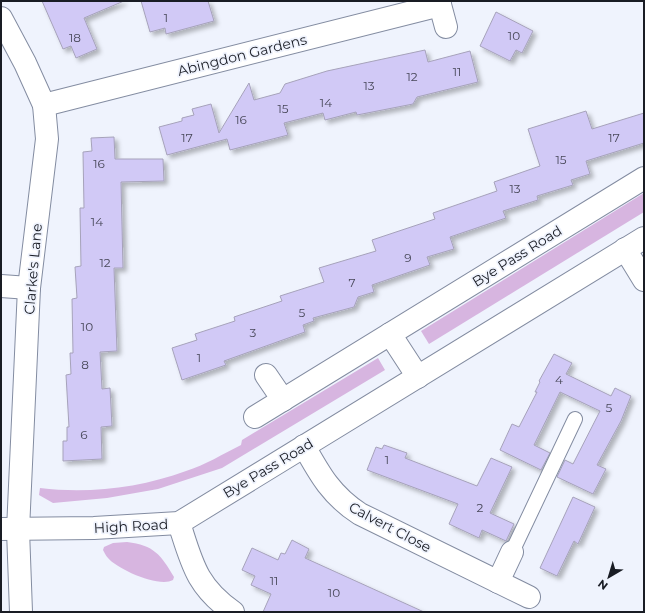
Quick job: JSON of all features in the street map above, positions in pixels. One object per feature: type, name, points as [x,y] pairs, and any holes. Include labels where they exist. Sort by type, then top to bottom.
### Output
[{"type":"street","name":"Abingdon Gardens","points":[[44,105],[440,3],[446,27]]},
{"type":"street","name":"Clarke's Lane","points":[[1,18],[25,63],[44,105],[47,139],[29,288],[10,529],[21,612]]},
{"type":"street","name":"Bye Pass Road","points":[[255,417],[644,178]]},
{"type":"street","name":"Bye Pass Road","points":[[180,523],[644,238]]},
{"type":"street","points":[[625,249],[644,280]]},
{"type":"street","points":[[1,286],[29,288]]},
{"type":"street","points":[[390,334],[418,377]]},
{"type":"street","points":[[266,375],[283,400]]},
{"type":"street","name":"Calvert Close","points":[[304,446],[319,474],[330,489],[345,504],[360,514],[529,597]]},
{"type":"street","name":"High Road","points":[[10,529],[180,523],[193,568],[211,593],[232,612]]},
{"type":"street","points":[[498,582],[512,552]]},
{"type":"lane","points":[[512,552],[575,419]]},
{"type":"shaded area","points":[[644,193],[644,212],[429,344],[421,331]]},
{"type":"shaded area","points":[[378,358],[385,370],[222,468],[158,489],[107,498],[53,503],[39,495],[40,488],[58,490],[95,490],[114,488],[151,482],[193,469],[241,445],[242,440]]},
{"type":"shaded area","points":[[113,543],[136,543],[156,552],[174,577],[173,580],[167,582],[158,581],[129,572],[107,557],[103,550],[104,547]]},
{"type":"building","points":[[42,1],[124,1],[84,18],[97,49],[76,58],[71,46],[63,49]]},
{"type":"building","points":[[141,1],[208,1],[214,21],[166,34],[165,28],[150,32]]},
{"type":"building","points":[[496,12],[533,31],[522,53],[516,50],[510,61],[480,46]]},
{"type":"building","points":[[425,50],[428,62],[470,51],[478,82],[417,97],[413,104],[357,115],[356,112],[325,120],[323,113],[284,123],[288,135],[230,150],[227,139],[167,155],[159,127],[182,121],[182,118],[194,115],[192,109],[211,104],[219,133],[249,83],[254,100],[280,93],[285,84],[327,71]]},
{"type":"building","points":[[586,111],[592,129],[644,113],[644,143],[586,161],[590,174],[571,180],[573,185],[537,196],[538,200],[503,211],[506,218],[450,237],[454,249],[427,257],[430,265],[372,285],[374,292],[358,297],[354,307],[313,318],[314,321],[303,325],[305,332],[224,361],[226,365],[182,380],[172,348],[197,340],[195,334],[235,321],[234,317],[282,301],[280,296],[324,282],[319,268],[376,251],[372,240],[435,219],[433,213],[497,191],[494,182],[540,166],[528,129]]},
{"type":"building","points":[[114,137],[115,159],[163,159],[164,181],[121,182],[123,268],[114,268],[117,351],[100,352],[102,389],[110,388],[112,426],[101,427],[102,459],[63,461],[63,441],[67,441],[67,427],[69,427],[66,375],[71,374],[70,353],[73,353],[72,299],[77,298],[75,267],[81,266],[80,208],[84,208],[83,152],[92,151],[91,138]]},
{"type":"building","points":[[554,354],[572,363],[566,374],[611,396],[615,388],[631,396],[621,421],[597,465],[606,469],[593,494],[557,477],[565,460],[573,464],[600,411],[560,392],[534,445],[550,453],[541,470],[500,450],[512,424],[519,427],[537,392],[535,392],[540,382],[539,381]]},
{"type":"building","points":[[384,445],[407,453],[405,458],[477,486],[491,458],[512,467],[490,513],[514,524],[506,541],[482,530],[479,538],[449,524],[458,504],[367,470],[376,447],[382,449]]},
{"type":"building","points":[[573,497],[595,507],[578,544],[574,541],[557,576],[540,568]]},
{"type":"building","points":[[292,540],[309,549],[305,558],[424,612],[263,612],[271,594],[251,585],[255,576],[242,570],[252,548],[278,560],[281,553],[285,554]]}]
